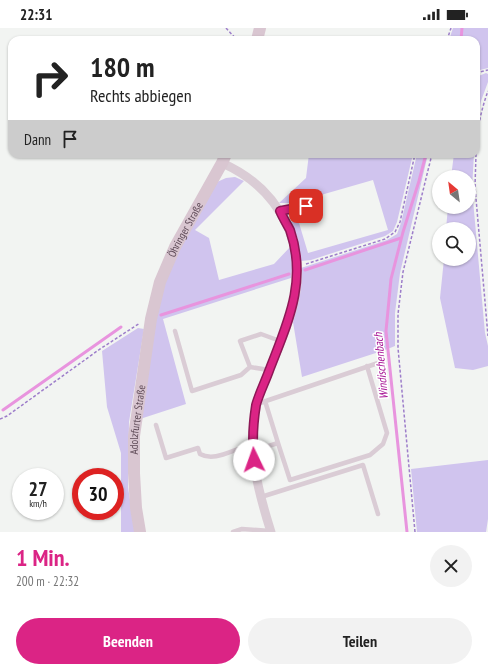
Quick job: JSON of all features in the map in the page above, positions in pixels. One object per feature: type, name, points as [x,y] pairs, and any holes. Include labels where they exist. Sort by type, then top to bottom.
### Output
[{"type":"main road","name":"Öhringer Straße","points":[[152,314],[160,282],[175,247],[224,158]]},
{"type":"main road","name":"Adolzfurter Straße","points":[[140,532],[136,508],[134,436],[152,314]]},
{"type":"street","points":[[224,158],[264,192],[280,211],[289,229],[295,248],[297,267],[296,287],[292,310],[269,370],[253,431],[255,469],[270,531]]},
{"type":"lane","points":[[280,211],[306,206]]},
{"type":"lane","points":[[175,331],[192,391],[241,375],[250,367]]},
{"type":"lane","points":[[250,367],[240,341],[261,334],[280,342]]},
{"type":"lane","points":[[367,366],[387,433],[383,444],[370,455],[290,480],[278,443],[261,402],[367,366],[381,362]]},
{"type":"lane","points":[[250,367],[269,370]]},
{"type":"lane","points":[[156,425],[166,458],[198,448],[200,454],[205,457],[215,457],[245,446],[253,448],[278,443]]},
{"type":"lane","points":[[261,497],[363,465],[378,514]]},
{"type":"lane","points":[[233,532],[242,529],[270,531]]},
{"type":"path","points":[[226,28],[233,36]]},
{"type":"path","points":[[480,122],[488,91]]},
{"type":"path","points":[[297,267],[385,239],[395,232],[400,222],[414,158]]},
{"type":"path","points":[[415,532],[398,355],[398,314],[403,272],[431,158]]},
{"type":"path","points":[[476,158],[475,187],[488,336]]},
{"type":"path","points":[[0,419],[7,416],[100,349],[152,314]]},
{"type":"shaded area","points":[[453,28],[488,28],[488,68],[480,70],[480,36],[450,36]]},
{"type":"shaded area","points":[[486,73],[488,74],[488,82],[480,106],[480,75]]},
{"type":"shaded area","points":[[308,158],[412,158],[397,222],[393,231],[385,236],[311,260],[301,261],[298,239],[291,223],[296,213],[308,253],[388,230],[373,180],[293,203],[279,203],[306,178]]},
{"type":"shaded area","points":[[416,158],[427,158],[400,273],[395,313],[395,346],[302,377],[293,322],[299,299],[301,268],[387,240],[397,234],[401,223]]},
{"type":"shaded area","points":[[453,158],[474,158],[473,170],[452,170]]},
{"type":"shaded area","points":[[235,177],[244,181],[195,230],[209,238],[219,280],[274,264],[291,246],[291,278],[163,319],[186,404],[140,419],[153,328],[161,293],[167,276],[184,240],[217,182],[226,178]]},
{"type":"shaded area","points":[[447,214],[474,214],[475,222],[447,222]]},
{"type":"shaded area","points":[[476,233],[485,333],[488,346],[488,366],[473,370],[455,368],[440,298],[443,266],[476,266]]},
{"type":"shaded area","points":[[138,328],[144,329],[129,422],[128,487],[135,532],[121,532],[121,520],[124,520],[124,468],[121,468],[121,453],[107,407],[102,351]]},
{"type":"shaded area","points":[[488,460],[488,519],[486,532],[417,532],[411,469]]},
{"type":"waterway","name":"Windischenbach","points":[[461,36],[462,28]]},
{"type":"waterway","name":"Windischenbach","points":[[407,532],[386,331],[391,279],[425,158]]},
{"type":"waterway","points":[[305,270],[401,238]]},
{"type":"waterway","points":[[161,315],[289,274]]},
{"type":"waterway","points":[[3,410],[121,327]]},
{"type":"route","points":[[254,460],[253,431],[256,404],[292,310],[296,287],[297,267],[295,248],[289,229],[280,211],[306,206]]}]
